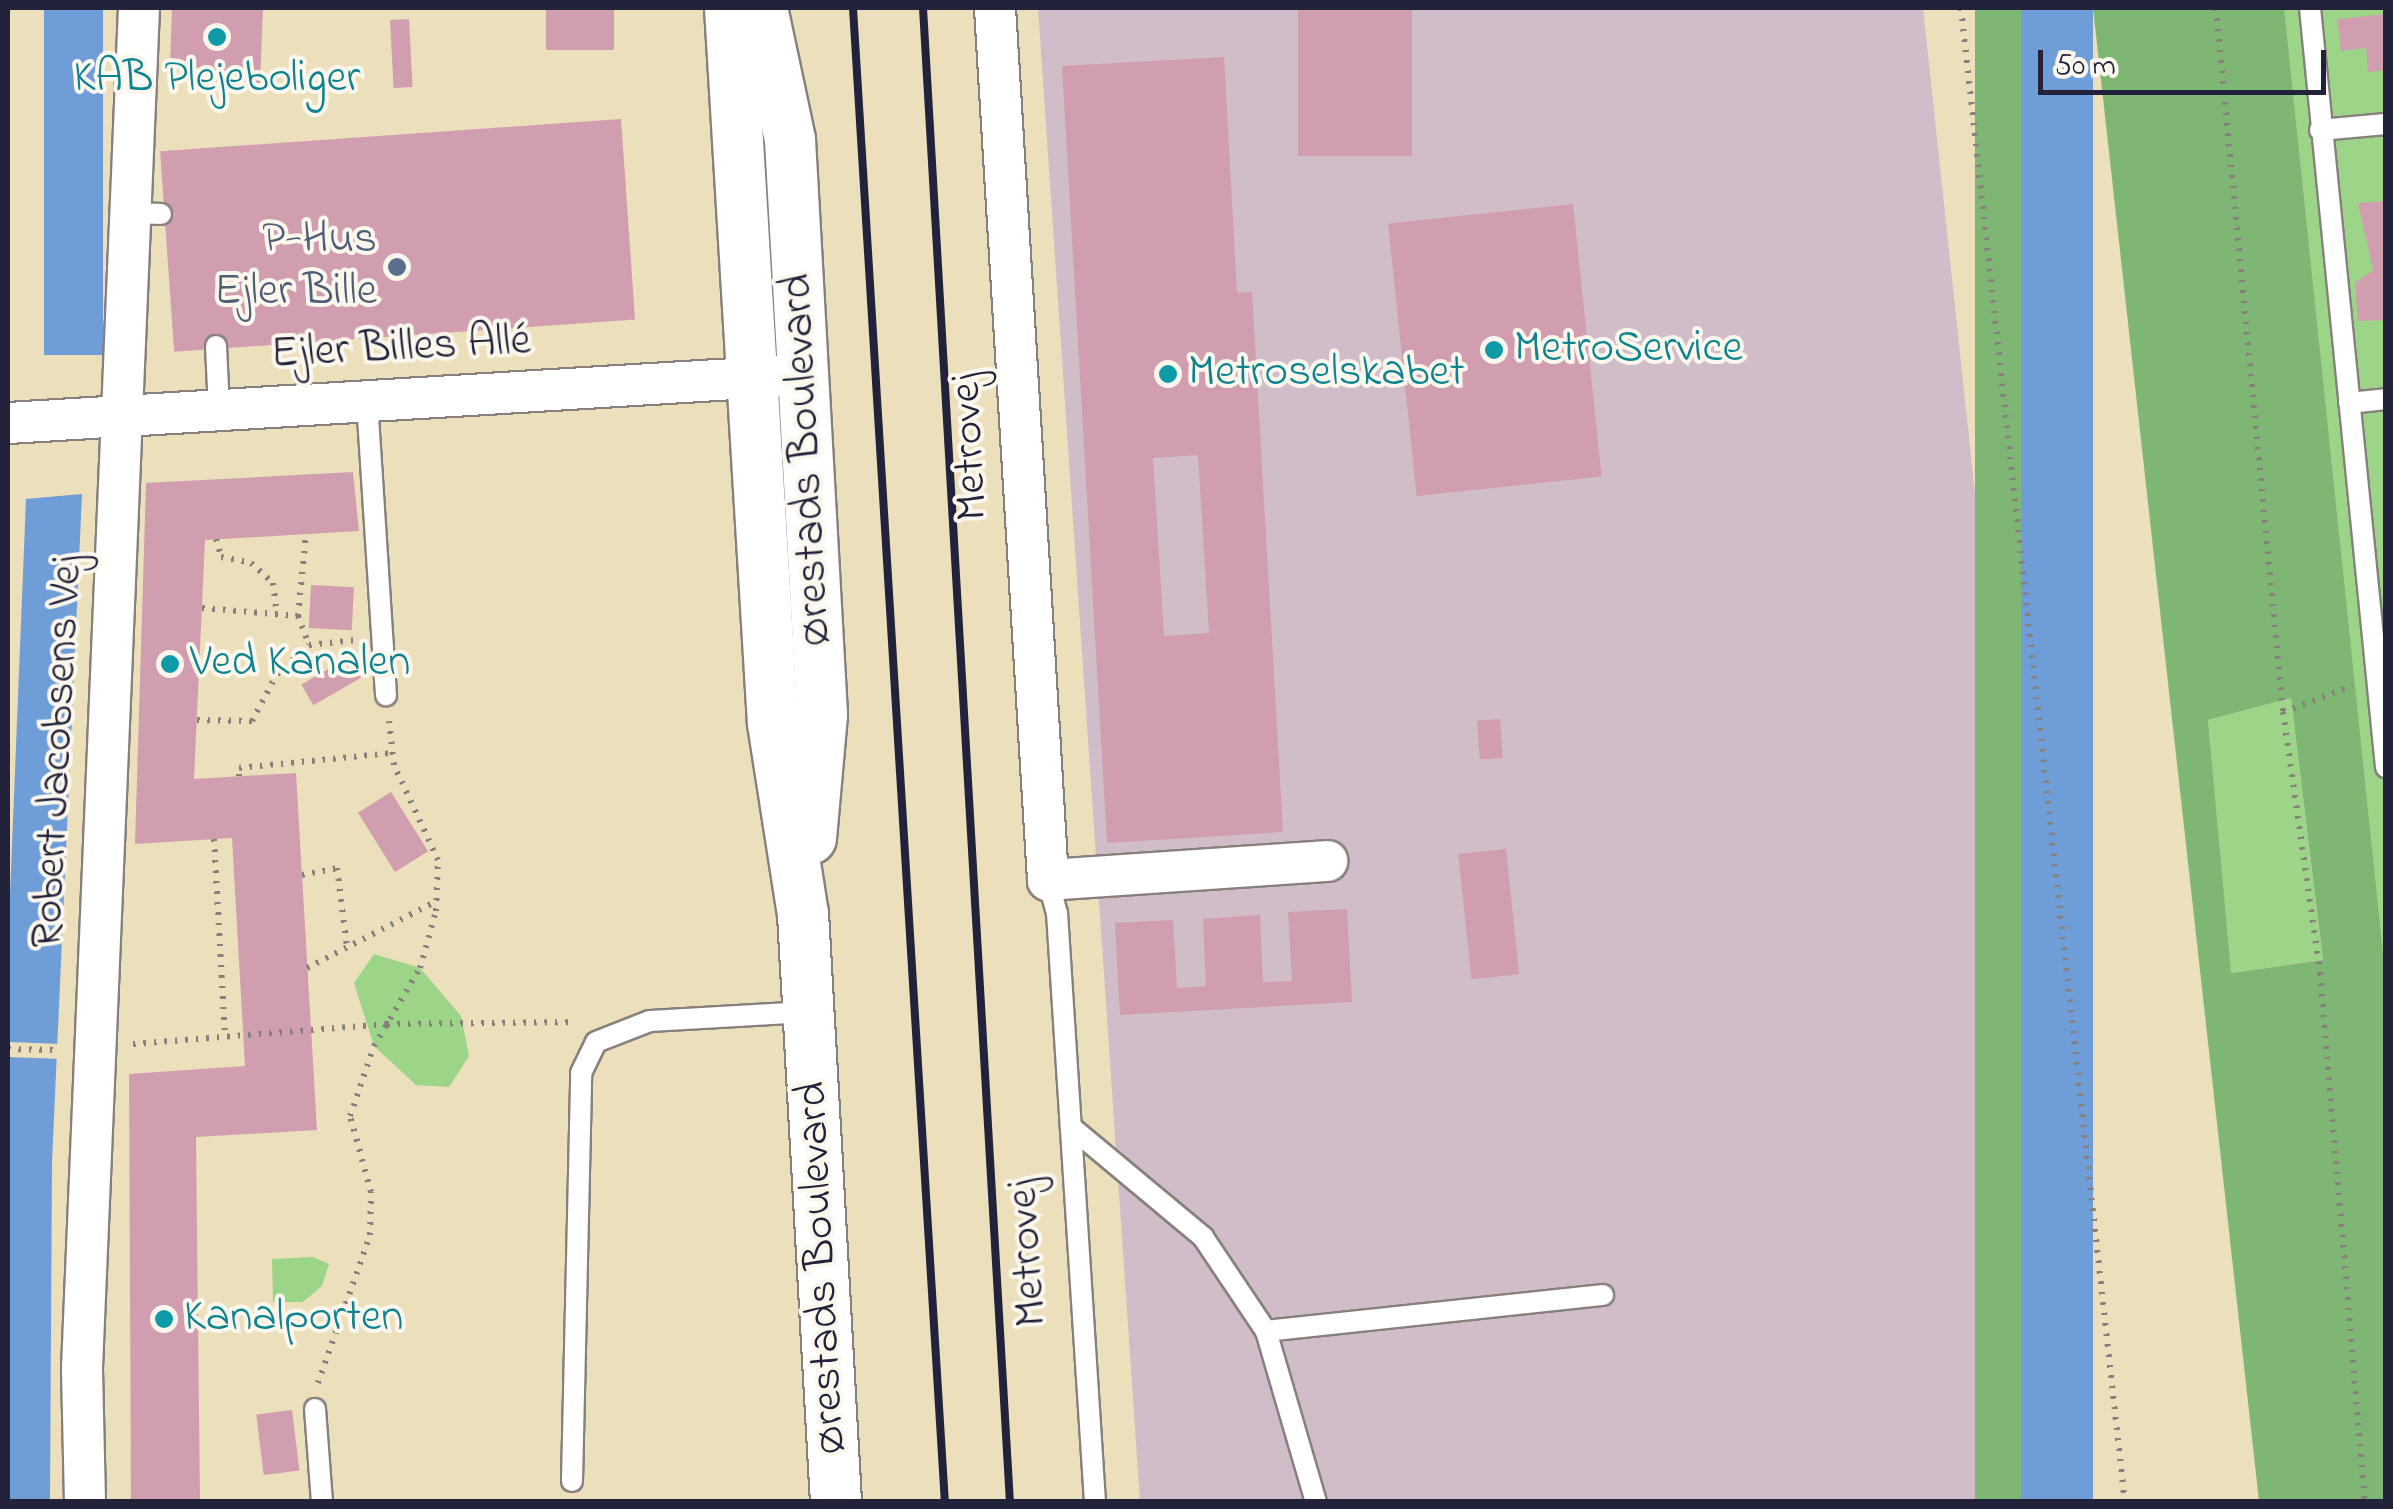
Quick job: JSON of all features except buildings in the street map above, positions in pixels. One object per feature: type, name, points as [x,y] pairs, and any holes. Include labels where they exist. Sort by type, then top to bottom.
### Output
[{"type":"street","name":"Robert Jacobsens Vej","points":[[86,1502],[78,1049],[126,416],[147,213],[139,8]]},
{"type":"street","name":"Ørestads Boulevard","points":[[730,8],[774,724],[804,914],[836,1502]]},
{"type":"street","name":"Ørestads Boulevard","points":[[762,8],[790,140],[822,715],[804,914]]},
{"type":"street","name":"Metrovej","points":[[995,8],[1048,880]]},
{"type":"street","name":"Ejler Billes Allé","points":[[8,423],[802,375]]},
{"type":"street","points":[[1048,880],[1328,861]]},
{"type":"lane","points":[[2310,8],[2349,403],[2381,672],[2386,768]]},
{"type":"lane","points":[[2320,130],[2386,124]]},
{"type":"lane","points":[[216,346],[219,410]]},
{"type":"lane","points":[[2349,403],[2386,399]]},
{"type":"lane","points":[[367,401],[386,696]]},
{"type":"lane","name":"Metrovej","points":[[1048,880],[1071,1127],[1095,1502]]},
{"type":"lane","points":[[572,1481],[581,1074],[596,1042],[650,1021],[809,1012]]},
{"type":"lane","points":[[1071,1127],[1203,1237],[1266,1331],[1316,1502]]},
{"type":"lane","points":[[1266,1331],[1603,1295]]},
{"type":"lane","points":[[314,1409],[322,1502]]},
{"type":"path","points":[[1961,8],[2126,1502]]},
{"type":"path","points":[[2216,8],[2283,712],[2320,973],[2365,1502]]},
{"type":"path","points":[[306,534],[298,616],[309,646]]},
{"type":"path","points":[[216,539],[222,558],[251,563],[273,584],[277,614]]},
{"type":"path","points":[[202,608],[298,616]]},
{"type":"path","points":[[197,720],[252,721],[278,674],[309,646],[382,638]]},
{"type":"path","points":[[2283,712],[2381,672]]},
{"type":"path","points":[[314,1409],[370,1235],[371,1192],[350,1116],[387,1024],[420,968],[436,901],[438,860],[393,753],[386,696]]},
{"type":"path","points":[[239,776],[239,768],[393,753]]},
{"type":"path","points":[[214,839],[225,1037]]},
{"type":"path","points":[[302,875],[337,868],[347,948]]},
{"type":"path","points":[[308,968],[436,901]]},
{"type":"path","points":[[8,1048],[78,1049],[387,1024],[650,1021]]},
{"type":"shaded area","points":[[1038,8],[1923,8],[2083,1501],[1140,1501]]},
{"type":"green space","points":[[1975,8],[2021,8],[2021,1502],[1975,1502]]},
{"type":"green space","points":[[2093,8],[2284,8],[2385,973],[2385,1501],[2259,1501]],"holes":[[[2291,698],[2323,960],[2231,973],[2208,720]]]},
{"type":"green space","points":[[2283,8],[2385,8],[2385,1020]]},
{"type":"green space","points":[[2291,698],[2323,960],[2230,973],[2208,720]]},
{"type":"green space","points":[[374,954],[420,968],[461,1016],[469,1056],[449,1087],[416,1085],[374,1046],[354,983]]},
{"type":"green space","points":[[313,1257],[329,1264],[322,1286],[303,1302],[273,1302],[272,1259]]},
{"type":"water","points":[[44,8],[103,8],[103,355],[44,355]]},
{"type":"water","points":[[2021,8],[2093,8],[2093,1502],[2021,1502]]},
{"type":"water","points":[[82,494],[52,1162],[50,1501],[8,1502],[8,944],[26,499]]},
{"type":"pier","points":[[8,1042],[63,1044],[62,1059],[8,1057]]},
{"type":"railway","points":[[853,8],[945,1502]]},
{"type":"railway","points":[[923,8],[1010,1502]]},
{"type":"place","name":"KAB Plejeboliger","points":[[217,37]]},
{"type":"place","name":"P-Hus Ejler Bille","points":[[397,267]]},
{"type":"place","name":"MetroService","points":[[1494,350]]},
{"type":"place","name":"Metroselskabet","points":[[1168,374]]},
{"type":"place","name":"Ved Kanalen","points":[[170,664]]},
{"type":"place","name":"Kanalporten","points":[[164,1319]]}]
